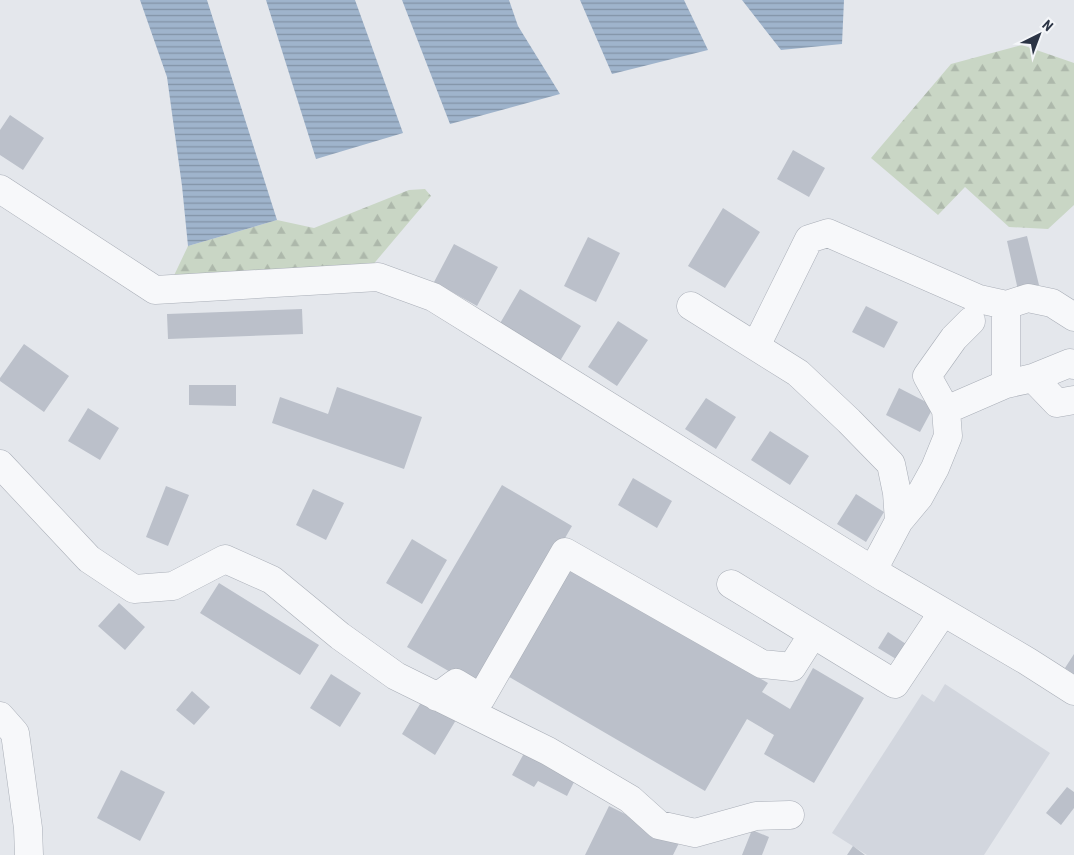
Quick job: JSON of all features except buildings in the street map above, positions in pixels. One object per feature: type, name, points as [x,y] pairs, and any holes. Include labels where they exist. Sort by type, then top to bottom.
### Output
[{"type":"street","points":[[0,189],[155,290],[378,276],[433,297],[873,570],[1074,691]]},
{"type":"street","points":[[756,346],[809,239],[828,233],[979,299],[1006,305],[1028,298],[1052,303],[1074,317]]},
{"type":"street","points":[[1006,305],[1006,384]]},
{"type":"street","points":[[691,306],[798,372],[891,464],[897,493],[899,521]]},
{"type":"street","points":[[873,570],[899,521],[920,497],[935,468],[948,436],[946,410],[927,376],[954,338],[971,321]]},
{"type":"street","points":[[946,410],[1006,384],[1033,378],[1070,363],[1074,365]]},
{"type":"street","points":[[1033,378],[1058,403],[1074,400]]},
{"type":"street","points":[[0,464],[89,560],[134,589],[173,586],[225,559],[272,580],[340,636],[396,676],[548,751],[630,800],[659,825],[695,833],[756,816],[790,815]]},
{"type":"street","points":[[437,697],[456,683],[481,698],[566,552],[762,664],[792,667],[813,634]]},
{"type":"street","points":[[731,584],[894,684],[943,612]]},
{"type":"street","points":[[0,716],[15,733],[30,855]]},
{"type":"shaded area","points":[[945,684],[1050,753],[984,855],[867,855],[832,833],[922,694],[934,702]]},
{"type":"green space","points":[[1022,45],[1074,63],[1074,205],[1048,229],[1009,227],[965,187],[938,215],[871,158],[951,64]]},
{"type":"green space","points":[[425,189],[431,196],[371,267],[169,286],[188,246],[277,220],[314,228],[409,190]]},
{"type":"water","points":[[140,0],[207,0],[277,220],[188,246],[167,77]]},
{"type":"water","points":[[266,0],[355,0],[403,133],[316,159]]},
{"type":"water","points":[[402,0],[509,0],[518,26],[560,94],[450,124]]},
{"type":"water","points":[[580,0],[684,0],[708,50],[612,74]]},
{"type":"water","points":[[742,0],[844,0],[842,44],[781,50]]}]
